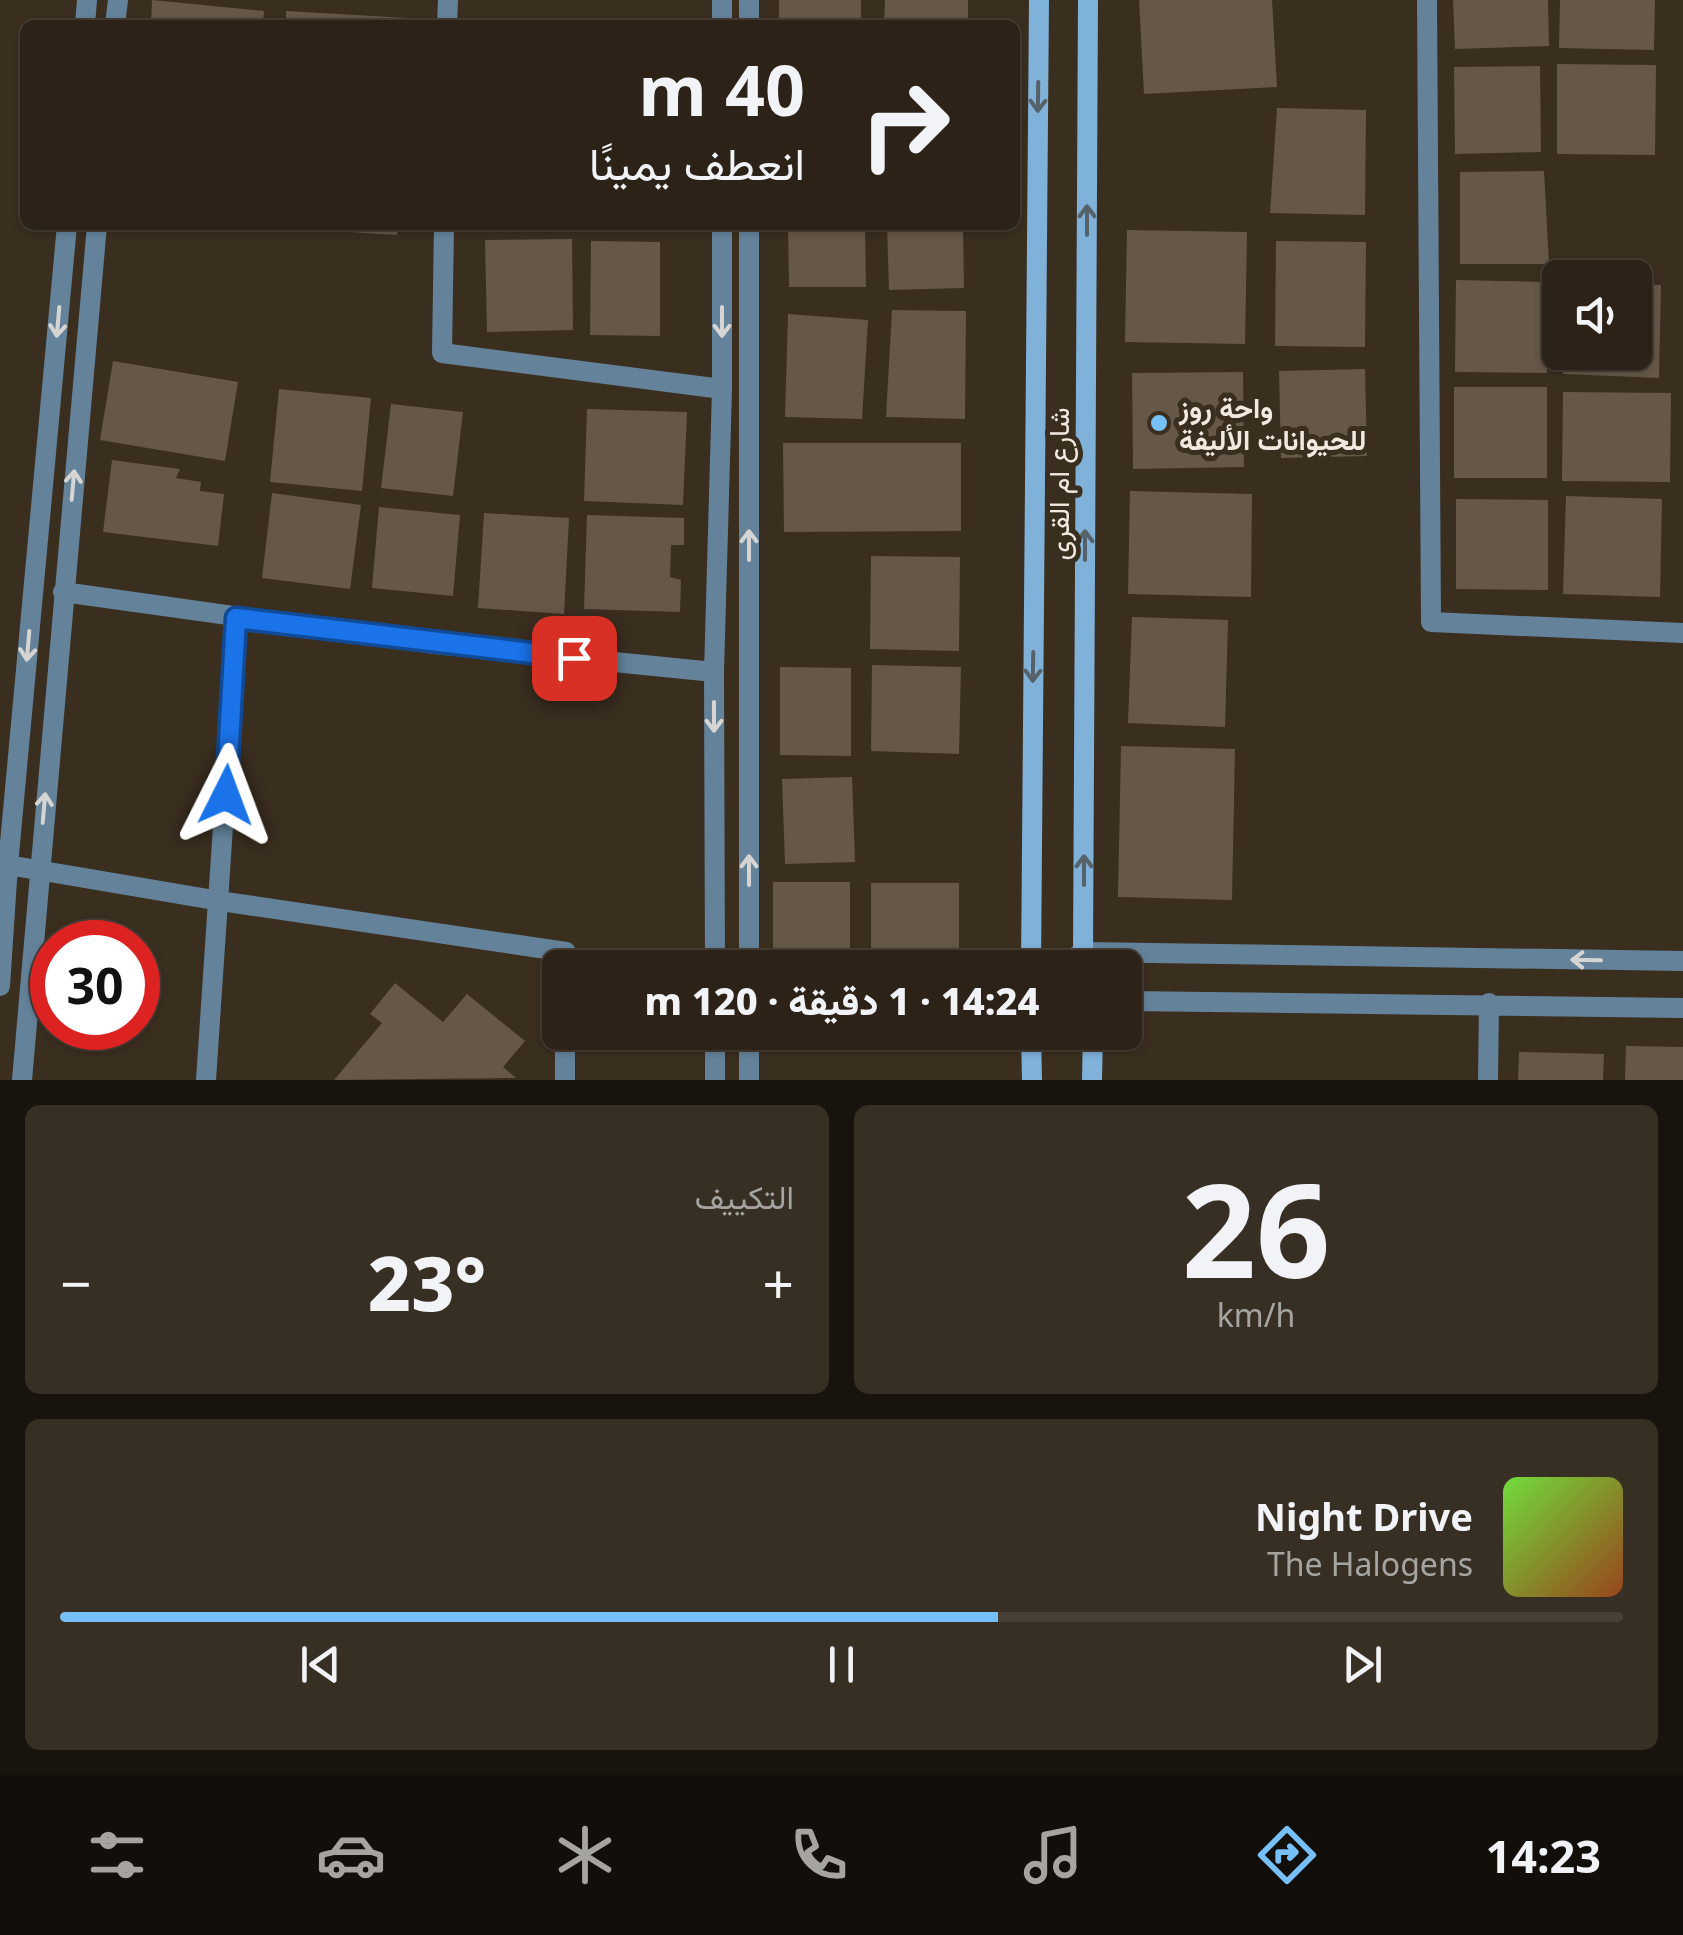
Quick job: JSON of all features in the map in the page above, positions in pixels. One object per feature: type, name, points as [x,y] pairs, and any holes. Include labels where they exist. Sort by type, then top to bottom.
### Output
[{"type":"main road","name":"شارع ام القرى","points":[[1031,950],[1039,0]]},
{"type":"main road","name":"شارع ام القرى","points":[[1085,950],[1088,0]]},
{"type":"main road","points":[[1031,1050],[1032,1080]]},
{"type":"main road","points":[[1092,1080],[1093,1050]]},
{"type":"street","points":[[1427,0],[1431,622],[1683,634]]},
{"type":"street","points":[[0,986],[67,230]]},
{"type":"street","points":[[22,1080],[97,230]]},
{"type":"street","points":[[444,230],[442,353],[722,389]]},
{"type":"street","points":[[715,950],[714,672],[722,230]]},
{"type":"street","points":[[749,230],[749,950]]},
{"type":"street","points":[[63,592],[435,644],[714,672]]},
{"type":"street","points":[[206,1080],[236,618]]},
{"type":"street","points":[[8,866],[552,950]]},
{"type":"street","points":[[1142,960],[1683,961]]},
{"type":"street","points":[[1142,1001],[1683,1008]]},
{"type":"street","points":[[1488,1080],[1489,1003]]},
{"type":"street","points":[[565,1080],[566,1050]]},
{"type":"street","points":[[715,1050],[715,1080]]},
{"type":"street","points":[[748,1080],[749,1050]]},
{"type":"building","points":[[152,0],[264,11],[263,20],[151,20]]},
{"type":"building","points":[[779,0],[861,0],[861,20],[779,20]]},
{"type":"building","points":[[885,0],[968,0],[968,20],[884,20]]},
{"type":"building","points":[[1139,0],[1272,0],[1277,87],[1144,94]]},
{"type":"building","points":[[1453,0],[1548,0],[1549,46],[1455,49]]},
{"type":"building","points":[[1560,0],[1655,0],[1654,50],[1559,48]]},
{"type":"building","points":[[286,11],[408,18],[408,20],[286,20]]},
{"type":"building","points":[[1557,64],[1656,65],[1655,155],[1557,154]]},
{"type":"building","points":[[1540,66],[1541,152],[1455,154],[1454,67]]},
{"type":"building","points":[[1277,108],[1366,110],[1365,215],[1270,213]]},
{"type":"building","points":[[1544,171],[1549,260],[1542,260],[1542,264],[1460,264],[1460,172]]},
{"type":"building","points":[[317,230],[398,230],[397,235]]},
{"type":"building","points":[[788,230],[865,230],[866,287],[789,287]]},
{"type":"building","points":[[887,230],[963,230],[964,288],[889,290]]},
{"type":"building","points":[[1127,230],[1247,232],[1245,344],[1125,342]]},
{"type":"building","points":[[572,239],[573,330],[487,332],[485,240]]},
{"type":"building","points":[[591,241],[660,242],[660,336],[590,335]]},
{"type":"building","points":[[1276,241],[1366,242],[1365,347],[1275,346]]},
{"type":"building","points":[[1456,280],[1542,282],[1542,370],[1547,373],[1455,372]]},
{"type":"building","points":[[1652,285],[1661,285],[1659,378],[1563,374],[1563,370],[1652,370]]},
{"type":"building","points":[[892,310],[966,311],[965,419],[886,417]]},
{"type":"building","points":[[788,314],[868,320],[862,419],[785,417]]},
{"type":"building","points":[[113,361],[238,382],[225,461],[100,440]]},
{"type":"building","points":[[1365,369],[1367,456],[1281,458],[1279,371]]},
{"type":"building","points":[[1243,372],[1244,467],[1133,469],[1132,373]]},
{"type":"building","points":[[1454,387],[1547,387],[1547,478],[1454,478]]},
{"type":"building","points":[[279,389],[371,398],[362,491],[270,482]]},
{"type":"building","points":[[1563,392],[1671,393],[1670,482],[1562,481]]},
{"type":"building","points":[[391,404],[463,412],[453,496],[381,488]]},
{"type":"building","points":[[587,409],[687,412],[683,505],[584,501]]},
{"type":"building","points":[[783,443],[961,443],[961,531],[784,532]]},
{"type":"building","points":[[112,460],[180,469],[176,478],[201,482],[200,491],[224,494],[218,546],[103,532]]},
{"type":"building","points":[[1130,491],[1252,494],[1251,597],[1128,594]]},
{"type":"building","points":[[272,493],[361,505],[350,589],[262,578]]},
{"type":"building","points":[[1566,496],[1662,499],[1660,597],[1563,594]]},
{"type":"building","points":[[1456,499],[1548,500],[1548,590],[1456,589]]},
{"type":"building","points":[[379,507],[460,515],[453,596],[372,588]]},
{"type":"building","points":[[484,513],[569,518],[564,614],[478,608]]},
{"type":"building","points":[[587,515],[684,518],[684,545],[671,545],[670,577],[681,580],[680,612],[584,609]]},
{"type":"building","points":[[871,556],[960,557],[959,651],[870,649]]},
{"type":"building","points":[[1132,617],[1228,620],[1225,727],[1128,723]]},
{"type":"building","points":[[872,665],[961,667],[959,754],[871,751]]},
{"type":"building","points":[[780,667],[851,668],[851,756],[780,755]]},
{"type":"building","points":[[1121,746],[1235,749],[1232,900],[1118,897]]},
{"type":"building","points":[[852,777],[855,862],[785,864],[782,779]]},
{"type":"building","points":[[773,882],[850,882],[850,950],[773,950]]},
{"type":"building","points":[[871,883],[959,883],[959,950],[871,950]]},
{"type":"building","points":[[395,983],[443,1022],[467,994],[525,1041],[503,1067],[516,1078],[334,1080],[382,1023],[370,1014]]},
{"type":"building","points":[[1626,1046],[1683,1047],[1683,1080],[1625,1080]]},
{"type":"building","points":[[1519,1052],[1604,1054],[1603,1080],[1518,1080]]},
{"type":"place","name":"واحة روز للحيوانات الأليفة","points":[[1159,423]]},
{"type":"route","points":[[226,795],[236,618],[574,658]]}]
